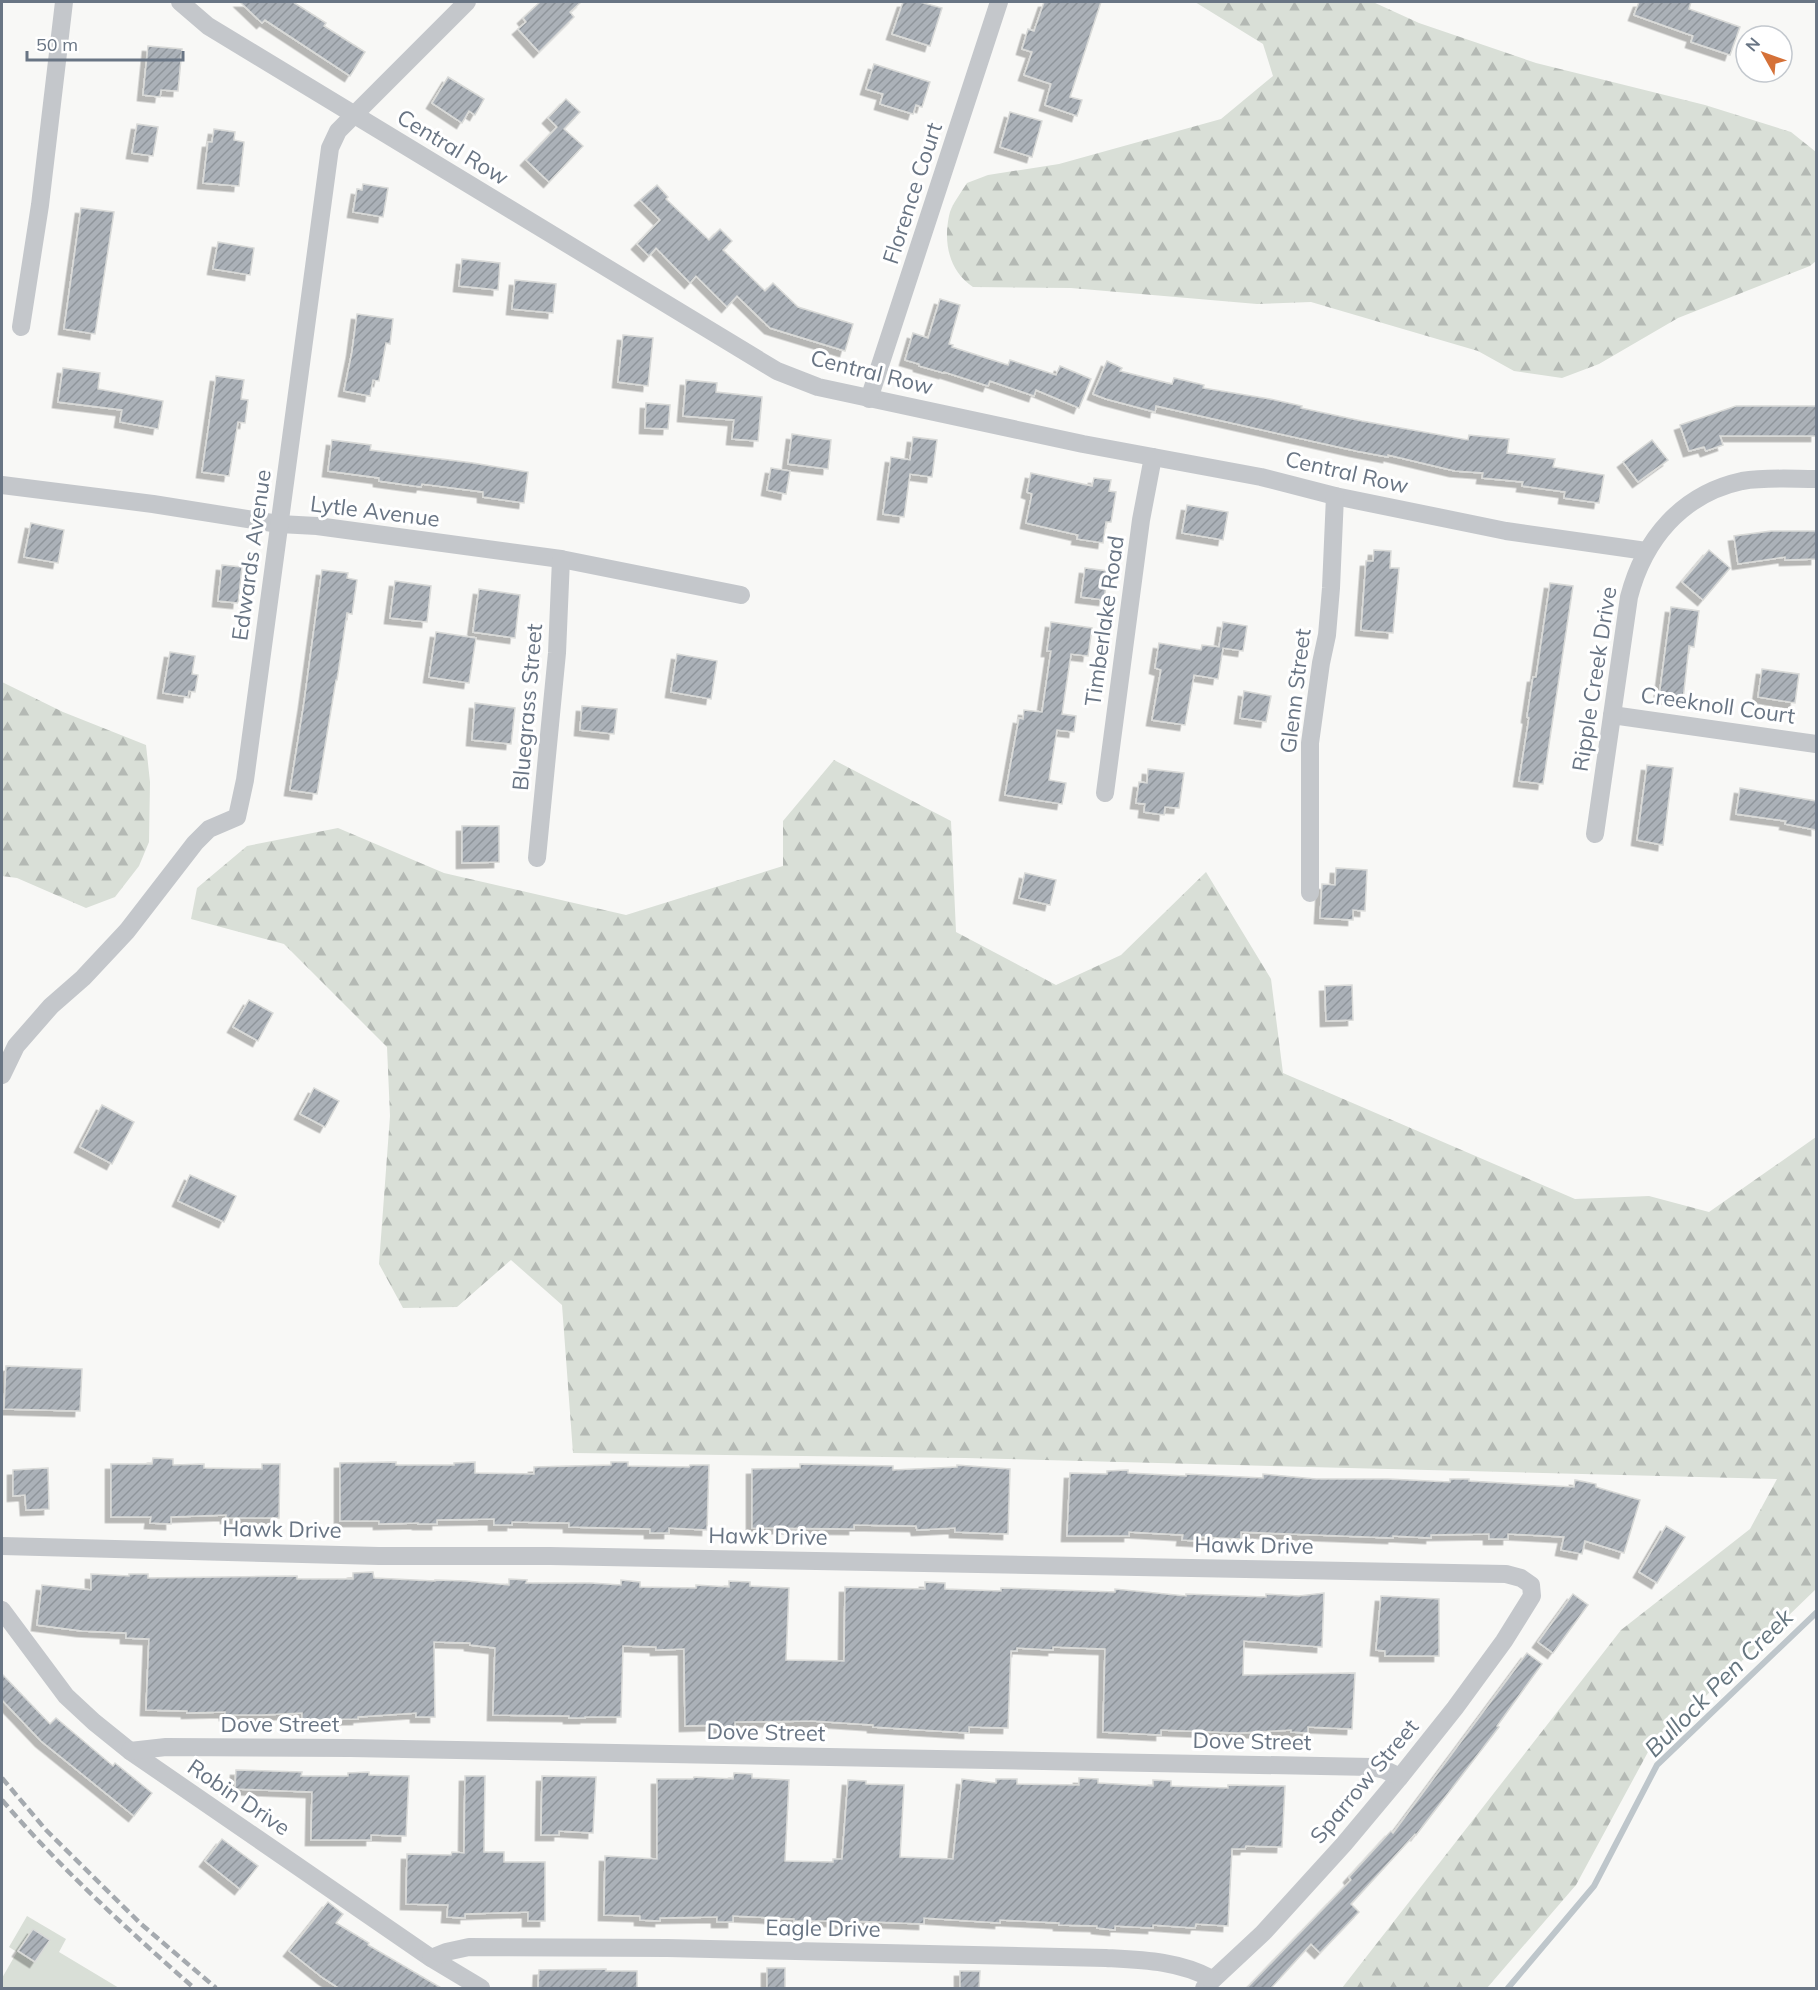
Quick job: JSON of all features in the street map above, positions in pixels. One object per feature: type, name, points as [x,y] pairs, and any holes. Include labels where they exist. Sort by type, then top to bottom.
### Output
[{"type":"street","points":[[21,327],[40,205],[64,2]]},
{"type":"street","name":"Central Row","points":[[180,2],[208,27],[354,116],[777,371],[818,387],[1083,444],[1261,477],[1335,496],[1506,531],[1646,551]]},
{"type":"street","name":"Edwards Avenue","points":[[2,1075],[16,1046],[51,1006],[83,978],[127,932],[195,843],[209,830],[237,817],[245,780],[330,148],[338,131],[467,2]]},
{"type":"street","name":"Florence Court","points":[[869,399],[999,2]]},
{"type":"street","name":"Timberlake Road","points":[[1105,793],[1141,520],[1153,456]]},
{"type":"street","name":"Ripple Creek Drive","points":[[1595,834],[1629,597],[1634,578],[1646,551],[1660,530],[1691,502],[1722,487],[1761,479],[1816,479]]},
{"type":"street","name":"Lytle Avenue","points":[[2,485],[153,504],[279,524],[317,526],[561,559],[741,595]]},
{"type":"street","name":"Glenn Street","points":[[1310,893],[1310,743],[1328,623],[1335,496]]},
{"type":"street","name":"Bluegrass Street","points":[[537,858],[557,653],[561,559]]},
{"type":"street","name":"Creeknoll Court","points":[[1612,715],[1816,744]]},
{"type":"street","name":"Hawk Drive","points":[[2,1546],[379,1556],[562,1557],[1506,1574],[1521,1578],[1531,1585]]},
{"type":"street","name":"Sparrow Street","points":[[1208,1984],[1263,1933],[1344,1844],[1400,1777],[1504,1641],[1532,1596],[1531,1585]]},
{"type":"street","name":"Robin Drive","points":[[2,1610],[66,1696],[130,1751],[431,1958],[481,1989]]},
{"type":"street","name":"Dove Street","points":[[130,1751],[166,1747],[362,1748],[1372,1767],[1386,1770],[1400,1777]]},
{"type":"street","name":"Eagle Drive","points":[[431,1958],[469,1947],[667,1948],[1106,1958],[1166,1962],[1199,1972],[1208,1984]]},
{"type":"green space","points":[[1195,2],[1373,2],[1419,23],[1536,63],[1705,105],[1791,132],[1816,152],[1816,261],[1810,266],[1678,318],[1599,364],[1562,378],[1514,371],[1478,351],[1311,302],[1257,304],[1071,288],[973,287],[965,281],[950,256],[947,226],[954,203],[967,183],[988,175],[1059,164],[1221,119],[1273,76],[1263,44]]},
{"type":"green space","points":[[2,682],[63,712],[146,745],[150,782],[149,842],[139,866],[115,897],[86,908],[17,878],[2,876]]},
{"type":"green space","points":[[834,760],[951,821],[956,932],[1056,985],[1121,955],[1206,872],[1271,979],[1283,1073],[1575,1199],[1649,1196],[1709,1212],[1816,1137],[1816,1589],[1648,1752],[1576,1885],[1487,1988],[1342,1988],[1621,1630],[1750,1529],[1777,1479],[965,1458],[573,1453],[562,1305],[511,1260],[457,1307],[403,1308],[379,1264],[390,1116],[387,1047],[284,944],[191,919],[197,888],[247,846],[338,828],[444,873],[626,915],[783,866],[783,821]]},
{"type":"green space","points":[[27,1916],[66,1939],[59,1952],[119,1988],[2,1988],[2,1978],[17,1952],[9,1947]]},
{"type":"building","points":[[240,2],[293,2],[326,23],[324,26],[365,52],[350,76],[265,20],[262,23]]},
{"type":"building","points":[[540,2],[581,2],[570,12],[574,17],[539,52],[518,29],[526,22],[523,18]]},
{"type":"building","points":[[903,2],[920,2],[942,8],[930,46],[892,34]]},
{"type":"building","points":[[1044,2],[1101,2],[1070,97],[1082,100],[1077,116],[1045,105],[1051,84],[1024,75],[1032,52],[1022,49],[1028,29],[1034,31]]},
{"type":"building","points":[[1639,2],[1691,2],[1689,9],[1734,25],[1734,44],[1730,55],[1691,42],[1693,36],[1634,15]]},
{"type":"building","points":[[148,46],[182,49],[178,91],[161,90],[160,97],[143,95]]},
{"type":"building","points":[[874,64],[930,82],[922,107],[916,105],[913,114],[880,104],[883,94],[866,89]]},
{"type":"building","points":[[448,77],[484,99],[475,115],[469,111],[462,123],[432,103]]},
{"type":"building","points":[[566,99],[580,112],[564,129],[583,146],[549,182],[526,160],[557,127],[548,118]]},
{"type":"building","points":[[1010,112],[1042,121],[1032,157],[1000,147]]},
{"type":"building","points":[[137,124],[158,127],[153,156],[132,153]]},
{"type":"building","points":[[214,129],[235,132],[234,140],[244,142],[239,186],[203,183],[208,142],[212,142]]},
{"type":"building","points":[[363,184],[388,188],[383,217],[353,212],[357,189],[362,190]]},
{"type":"building","points":[[657,185],[668,197],[666,199],[709,240],[720,229],[732,241],[723,250],[765,291],[773,283],[798,307],[853,324],[845,351],[770,328],[737,296],[727,307],[696,276],[690,283],[656,248],[649,256],[637,244],[660,220],[640,200]]},
{"type":"building","points":[[81,208],[114,212],[95,334],[64,329]]},
{"type":"building","points":[[218,242],[254,248],[250,275],[213,269]]},
{"type":"building","points":[[462,259],[500,263],[498,290],[459,286]]},
{"type":"building","points":[[515,280],[556,284],[553,313],[512,309]]},
{"type":"building","points":[[940,299],[960,305],[949,344],[953,345],[952,347],[1008,365],[1010,360],[1056,375],[1060,366],[1091,379],[1079,408],[1036,390],[1034,396],[990,381],[988,386],[905,360],[913,333],[928,338]]},
{"type":"building","points":[[357,314],[393,319],[390,344],[386,343],[379,381],[373,380],[370,396],[344,391]]},
{"type":"building","points":[[623,335],[653,338],[648,386],[618,382]]},
{"type":"building","points":[[1107,361],[1122,368],[1120,371],[1172,384],[1174,378],[1204,385],[1203,388],[1270,399],[1362,421],[1468,440],[1469,435],[1509,439],[1507,453],[1555,459],[1553,467],[1604,475],[1599,503],[1564,498],[1565,492],[1522,486],[1523,482],[1482,478],[1483,473],[1455,471],[1156,406],[1155,412],[1106,399],[1093,394]]},
{"type":"building","points":[[63,368],[100,373],[98,389],[163,401],[158,429],[120,422],[122,410],[58,402]]},
{"type":"building","points":[[216,376],[244,380],[241,399],[248,400],[245,423],[238,422],[229,476],[202,472]]},
{"type":"building","points":[[686,380],[717,383],[716,392],[762,397],[758,441],[732,439],[734,420],[683,416]]},
{"type":"building","points":[[646,403],[670,405],[668,429],[645,428]]},
{"type":"building","points":[[1736,406],[1816,406],[1816,436],[1720,436],[1723,445],[1706,451],[1704,447],[1689,451],[1680,425]]},
{"type":"building","points":[[792,434],[831,440],[828,469],[788,464]]},
{"type":"building","points":[[913,437],[937,440],[932,477],[910,474],[904,517],[883,514],[891,457],[910,460]]},
{"type":"building","points":[[332,440],[371,445],[370,450],[528,472],[524,503],[483,497],[483,492],[422,484],[421,487],[328,471]]},
{"type":"building","points":[[1652,440],[1668,460],[1638,482],[1623,462]]},
{"type":"building","points":[[771,468],[790,471],[786,494],[767,490]]},
{"type":"building","points":[[1031,473],[1092,486],[1094,478],[1111,480],[1109,491],[1116,492],[1111,522],[1106,522],[1103,543],[1077,539],[1078,535],[1026,523],[1032,494],[1027,492]]},
{"type":"building","points":[[1187,505],[1228,512],[1223,540],[1182,533]]},
{"type":"building","points":[[31,523],[64,530],[58,563],[24,557]]},
{"type":"building","points":[[1771,531],[1816,531],[1816,559],[1785,560],[1785,557],[1738,564],[1734,536]]},
{"type":"building","points":[[1374,550],[1391,551],[1390,568],[1399,568],[1393,633],[1361,630],[1366,561],[1373,561]]},
{"type":"building","points":[[1709,550],[1730,568],[1703,600],[1682,582]]},
{"type":"building","points":[[222,565],[242,567],[238,603],[218,601]]},
{"type":"building","points":[[1085,568],[1108,571],[1104,600],[1081,597]]},
{"type":"building","points":[[322,570],[348,573],[347,578],[357,580],[352,614],[347,613],[317,794],[290,790]]},
{"type":"building","points":[[395,581],[431,586],[427,622],[390,618]]},
{"type":"building","points":[[1550,583],[1573,586],[1543,784],[1519,781],[1533,677],[1536,677]]},
{"type":"building","points":[[479,589],[520,595],[515,638],[473,632]]},
{"type":"building","points":[[1671,607],[1699,611],[1694,647],[1689,646],[1683,700],[1659,697]]},
{"type":"building","points":[[1051,622],[1092,628],[1088,656],[1071,654],[1062,714],[1076,716],[1074,732],[1057,730],[1049,780],[1066,783],[1062,804],[1005,795],[1019,718],[1023,719],[1024,710],[1042,712],[1051,651],[1047,651]]},
{"type":"building","points":[[1223,622],[1247,626],[1243,651],[1223,648],[1218,679],[1194,675],[1185,725],[1152,720],[1161,670],[1155,668],[1159,643],[1201,650],[1202,645],[1219,647]]},
{"type":"building","points":[[436,632],[476,638],[469,683],[429,677]]},
{"type":"building","points":[[170,652],[195,656],[192,674],[198,675],[195,692],[189,691],[188,697],[163,693]]},
{"type":"building","points":[[677,654],[717,661],[711,699],[671,692]]},
{"type":"building","points":[[1762,669],[1799,674],[1795,703],[1758,697]]},
{"type":"building","points":[[1244,691],[1271,696],[1266,722],[1240,718]]},
{"type":"building","points":[[475,703],[515,708],[511,744],[472,740]]},
{"type":"building","points":[[582,706],[617,709],[614,734],[580,730]]},
{"type":"building","points":[[1647,765],[1673,768],[1663,845],[1637,840]]},
{"type":"building","points":[[1148,769],[1184,773],[1179,808],[1165,807],[1164,815],[1144,812],[1145,804],[1136,803],[1139,782],[1147,783]]},
{"type":"building","points":[[1740,788],[1816,801],[1816,830],[1785,824],[1786,821],[1736,814]]},
{"type":"building","points":[[462,826],[499,826],[499,862],[462,863]]},
{"type":"building","points":[[1336,868],[1367,870],[1365,911],[1353,910],[1353,920],[1320,918],[1322,884],[1335,885]]},
{"type":"building","points":[[1025,873],[1056,880],[1050,905],[1019,898]]},
{"type":"building","points":[[1352,985],[1353,1020],[1326,1021],[1325,986]]},
{"type":"building","points":[[249,1000],[273,1013],[258,1041],[233,1027]]},
{"type":"building","points":[[314,1088],[339,1101],[325,1127],[300,1114]]},
{"type":"building","points":[[102,1105],[134,1122],[112,1164],[80,1147]]},
{"type":"building","points":[[190,1175],[236,1196],[224,1222],[178,1201]]},
{"type":"building","points":[[6,1366],[82,1369],[80,1411],[4,1409]]},
{"type":"building","points":[[153,1458],[173,1459],[173,1465],[204,1464],[204,1468],[262,1469],[262,1464],[280,1464],[279,1518],[226,1518],[226,1515],[171,1517],[171,1524],[150,1523],[151,1517],[111,1517],[111,1464],[152,1464]]},
{"type":"building","points":[[396,1462],[396,1465],[454,1465],[454,1463],[475,1462],[475,1473],[534,1474],[534,1467],[611,1465],[611,1462],[628,1462],[628,1466],[709,1465],[707,1530],[669,1528],[669,1533],[650,1533],[650,1529],[569,1527],[569,1523],[512,1522],[512,1525],[494,1525],[494,1519],[437,1520],[437,1524],[340,1521],[340,1463]]},
{"type":"building","points":[[800,1464],[893,1466],[893,1470],[957,1467],[957,1465],[1010,1469],[1008,1534],[955,1532],[955,1528],[917,1530],[916,1526],[854,1525],[854,1529],[752,1528],[752,1469],[800,1468]]},
{"type":"building","points":[[48,1468],[49,1509],[26,1510],[25,1495],[13,1496],[13,1470]]},
{"type":"building","points":[[1128,1470],[1128,1473],[1186,1476],[1186,1474],[1263,1478],[1263,1474],[1316,1479],[1450,1482],[1450,1479],[1469,1479],[1469,1481],[1574,1487],[1575,1480],[1596,1484],[1596,1487],[1640,1500],[1624,1553],[1585,1541],[1582,1554],[1561,1550],[1564,1537],[1508,1534],[1508,1539],[1489,1539],[1489,1534],[1431,1535],[1431,1538],[1393,1536],[1393,1538],[1241,1532],[1241,1539],[1200,1537],[1200,1541],[1182,1540],[1183,1535],[1129,1532],[1129,1536],[1067,1536],[1070,1473],[1107,1474],[1107,1471]]},
{"type":"building","points":[[1666,1526],[1685,1537],[1657,1583],[1639,1572]]},
{"type":"building","points":[[373,1572],[374,1578],[509,1585],[509,1579],[527,1580],[526,1583],[621,1585],[621,1580],[640,1582],[640,1587],[696,1588],[696,1585],[729,1587],[729,1581],[750,1582],[750,1586],[789,1588],[786,1660],[844,1661],[845,1587],[925,1589],[925,1582],[945,1583],[945,1589],[1001,1591],[1001,1588],[1115,1592],[1115,1589],[1186,1596],[1186,1594],[1266,1597],[1266,1594],[1299,1596],[1324,1593],[1322,1647],[1244,1641],[1243,1675],[1355,1673],[1352,1729],[1308,1727],[1308,1733],[1291,1732],[1291,1730],[1239,1733],[1161,1730],[1161,1735],[1103,1732],[1105,1649],[1053,1647],[1053,1650],[1017,1648],[1017,1651],[1011,1651],[1008,1728],[969,1727],[969,1733],[812,1721],[735,1722],[735,1728],[716,1727],[716,1725],[685,1726],[684,1649],[656,1650],[656,1647],[623,1646],[621,1717],[569,1718],[569,1716],[493,1715],[495,1648],[470,1645],[470,1643],[434,1642],[435,1717],[416,1717],[416,1713],[358,1717],[358,1719],[302,1720],[302,1713],[225,1715],[225,1712],[187,1713],[187,1711],[146,1710],[149,1639],[126,1638],[126,1633],[82,1631],[37,1625],[42,1585],[91,1590],[91,1574],[129,1576],[129,1574],[148,1574],[148,1578],[297,1576],[297,1579],[353,1579],[353,1573]]},
{"type":"building","points":[[1573,1594],[1588,1605],[1553,1653],[1538,1642]]},
{"type":"building","points":[[1381,1596],[1439,1599],[1439,1656],[1385,1656],[1385,1651],[1376,1650]]},
{"type":"building","points":[[1527,1653],[1542,1664],[1497,1726],[1499,1727],[1416,1835],[1351,1904],[1359,1912],[1320,1953],[1311,1944],[1270,1989],[1246,1989],[1351,1880],[1349,1877],[1391,1831],[1393,1833]]},
{"type":"building","points":[[2,1674],[50,1724],[56,1718],[113,1766],[115,1763],[152,1793],[134,1816],[41,1741],[2,1700]]},
{"type":"building","points":[[236,1770],[302,1772],[301,1776],[348,1776],[348,1773],[369,1772],[369,1775],[409,1776],[406,1836],[371,1835],[371,1840],[311,1840],[312,1792],[235,1789]]},
{"type":"building","points":[[734,1773],[752,1774],[752,1778],[789,1780],[785,1861],[833,1862],[833,1859],[842,1859],[848,1780],[866,1781],[866,1784],[904,1785],[900,1857],[953,1859],[962,1779],[996,1783],[996,1779],[1017,1779],[1017,1784],[1079,1785],[1079,1778],[1098,1779],[1098,1783],[1153,1786],[1153,1780],[1171,1781],[1171,1786],[1228,1788],[1228,1785],[1285,1786],[1282,1847],[1246,1846],[1245,1849],[1232,1849],[1228,1926],[1196,1924],[1195,1928],[1153,1925],[1153,1928],[1115,1926],[1115,1930],[1097,1928],[1097,1926],[1000,1920],[1000,1923],[924,1918],[924,1924],[851,1921],[851,1923],[833,1923],[833,1921],[794,1921],[794,1919],[733,1916],[733,1922],[717,1922],[717,1917],[660,1918],[660,1921],[640,1920],[640,1916],[604,1915],[605,1856],[657,1859],[657,1779],[693,1779],[694,1777],[733,1779]]},
{"type":"building","points":[[465,1776],[485,1776],[484,1852],[504,1852],[504,1862],[545,1862],[545,1921],[528,1921],[528,1912],[465,1914],[465,1918],[447,1917],[448,1905],[406,1904],[407,1854],[464,1853]]},
{"type":"building","points":[[542,1776],[596,1777],[593,1833],[559,1831],[559,1835],[541,1835]]},
{"type":"building","points":[[222,1839],[258,1866],[240,1889],[205,1861]]},
{"type":"building","points":[[328,1902],[343,1914],[336,1923],[369,1943],[368,1945],[443,1989],[340,1989],[323,1978],[289,1951]]},
{"type":"building","points":[[33,1929],[50,1940],[35,1962],[18,1951]]},
{"type":"building","points":[[767,1968],[785,1968],[785,1989],[767,1989]]},
{"type":"building","points":[[606,1969],[606,1971],[637,1971],[637,1989],[538,1989],[539,1970]]},
{"type":"building","points":[[960,1971],[980,1971],[979,1989],[960,1989]]},
{"type":"waterway","name":"Bullock Pen Creek","points":[[1508,1988],[1594,1886],[1657,1765],[1816,1613]]},
{"type":"railway","points":[[2,1778],[46,1830],[141,1924],[216,1988]]},
{"type":"railway","points":[[2,1800],[47,1850],[194,1988]]}]
